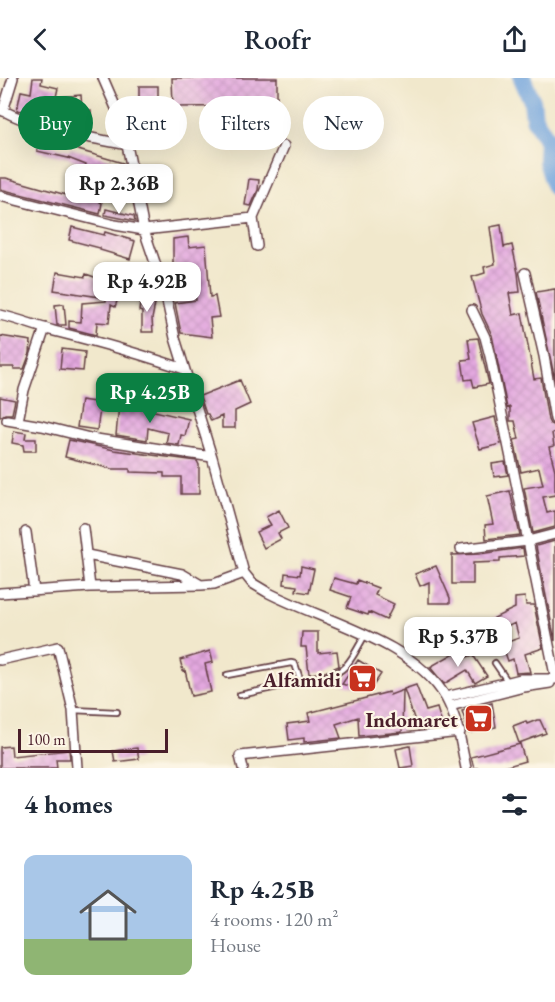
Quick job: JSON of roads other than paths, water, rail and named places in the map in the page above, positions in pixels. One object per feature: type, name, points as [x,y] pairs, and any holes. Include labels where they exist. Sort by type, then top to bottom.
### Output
[{"type":"street","points":[[13,78],[2,110],[22,120],[60,132],[105,141]]},
{"type":"street","points":[[103,78],[111,96]]},
{"type":"street","points":[[128,150],[144,230],[165,292],[184,369],[212,457],[244,573],[252,582],[287,602],[386,645],[415,662],[429,674],[448,702],[460,732],[466,768]]},
{"type":"street","points":[[257,246],[253,218],[282,150]]},
{"type":"street","points":[[0,196],[144,230],[253,218]]},
{"type":"street","points":[[525,273],[544,356],[555,419]]},
{"type":"street","points":[[448,702],[523,683],[555,678],[490,356],[485,337],[472,310]]},
{"type":"street","points":[[0,315],[78,336],[184,369]]},
{"type":"street","points":[[18,421],[24,390],[45,328]]},
{"type":"street","points":[[7,420],[90,438],[212,457]]},
{"type":"street","points":[[83,528],[90,587]]},
{"type":"street","points":[[26,532],[34,591]]},
{"type":"street","points":[[460,549],[528,541],[555,534]]},
{"type":"street","points":[[87,555],[182,574],[201,585]]},
{"type":"street","points":[[0,593],[90,587],[214,584],[244,573]]},
{"type":"street","points":[[0,660],[58,647],[73,710],[77,768]]},
{"type":"street","points":[[243,768],[240,756],[460,732]]},
{"type":"lane","points":[[240,695],[329,677],[340,672],[352,659],[365,635]]},
{"type":"lane","points":[[227,675],[291,663],[295,664],[298,669],[301,682]]},
{"type":"lane","points":[[495,663],[510,686]]},
{"type":"lane","points":[[73,710],[117,712]]},
{"type":"waterway","points":[[522,78],[532,101],[534,118],[548,141],[547,161],[555,187]]},
{"type":"place","name":"Alfamidi","points":[[362,679]]},
{"type":"place","name":"Indomaret","points":[[479,719]]}]
